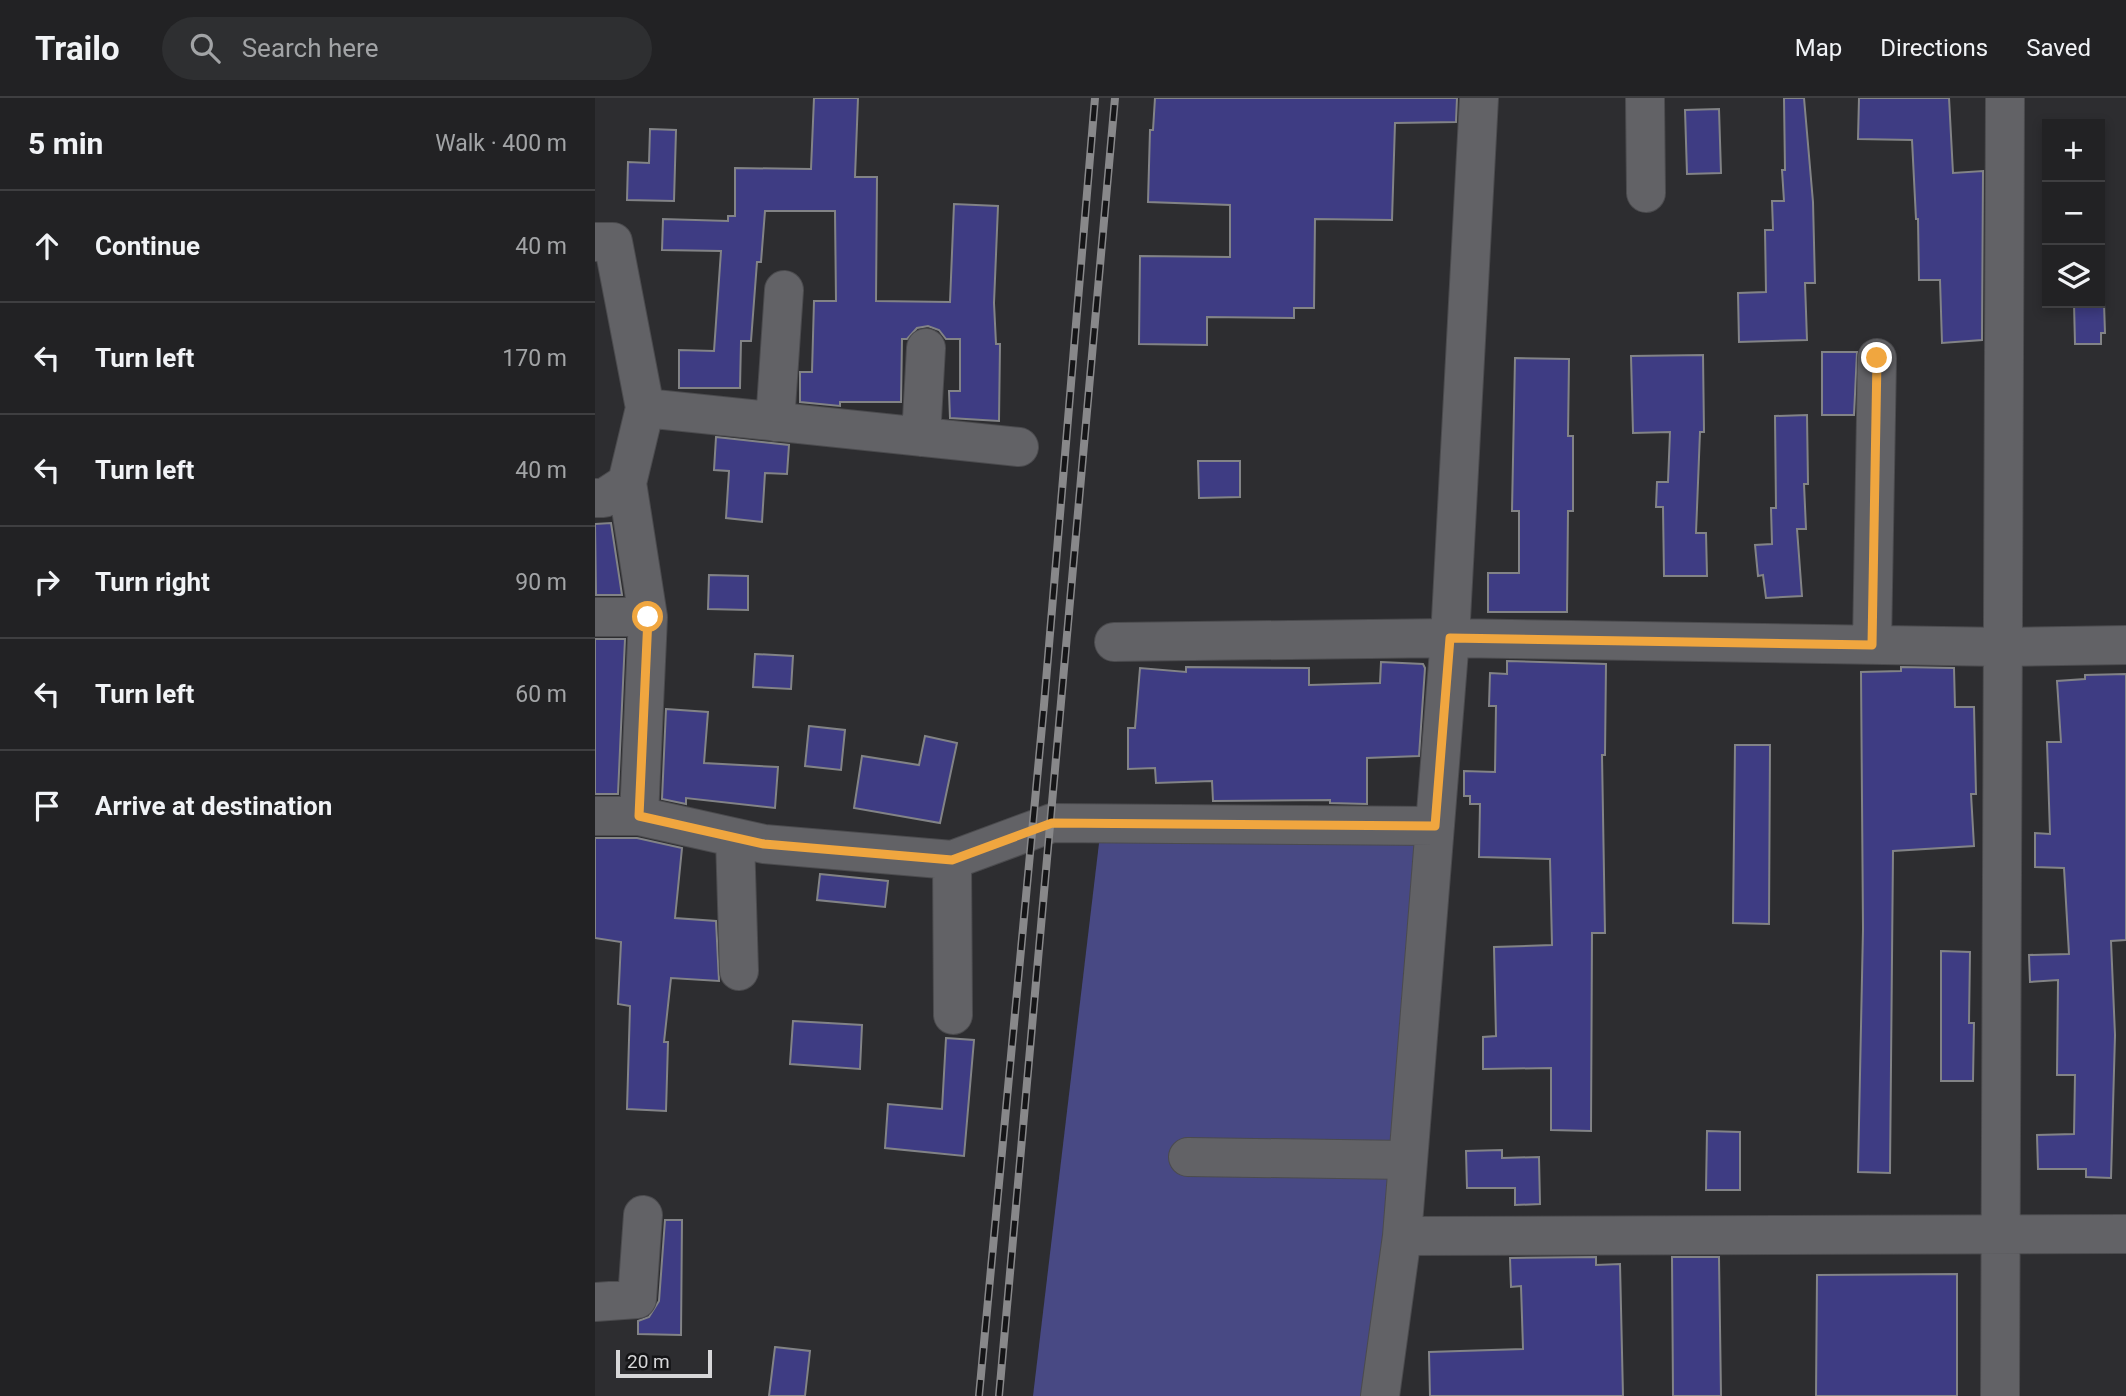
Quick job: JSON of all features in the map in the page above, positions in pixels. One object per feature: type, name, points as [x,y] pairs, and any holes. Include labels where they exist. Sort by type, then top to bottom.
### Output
[{"type":"street","points":[[1380,1396],[1402,1236],[1450,638],[1479,98]]},
{"type":"street","points":[[1645,98],[1646,193]]},
{"type":"street","points":[[2000,1396],[2004,98]]},
{"type":"street","points":[[595,242],[613,242],[645,408],[611,491],[648,617],[639,816]]},
{"type":"street","points":[[775,422],[783,290]]},
{"type":"street","points":[[921,437],[926,348]]},
{"type":"street","points":[[1872,645],[1877,358]]},
{"type":"street","points":[[645,408],[1019,447]]},
{"type":"street","points":[[595,617],[648,617]]},
{"type":"street","points":[[1114,642],[1450,638],[2003,647],[2126,645]]},
{"type":"street","points":[[595,816],[639,816],[764,844],[952,860],[1052,823],[1435,826]]},
{"type":"street","points":[[735,838],[739,971]]},
{"type":"street","points":[[952,860],[953,1015]]},
{"type":"street","points":[[1188,1157],[1408,1160]]},
{"type":"street","points":[[595,1302],[637,1299],[643,1215]]},
{"type":"street","points":[[1402,1236],[2126,1234]]},
{"type":"shaded area","points":[[1100,835],[1418,844],[1373,1396],[1033,1396]]},
{"type":"building","points":[[814,98],[858,98],[855,177],[877,177],[876,301],[950,302],[954,204],[998,206],[994,303],[996,344],[1000,344],[999,421],[950,418],[949,391],[960,391],[960,339],[946,339],[939,330],[928,326],[917,328],[907,339],[902,339],[901,402],[840,402],[840,406],[800,402],[800,372],[812,372],[814,301],[836,301],[835,211],[765,211],[761,262],[757,262],[751,341],[741,341],[740,388],[679,388],[679,350],[714,351],[721,251],[662,250],[663,219],[728,221],[728,216],[735,216],[735,168],[811,169]]},
{"type":"building","points":[[1155,98],[1457,98],[1456,122],[1395,123],[1392,220],[1315,219],[1314,308],[1294,308],[1294,318],[1207,317],[1207,345],[1139,344],[1140,256],[1230,257],[1230,205],[1148,202],[1150,130],[1153,130]]},
{"type":"building","points":[[1784,98],[1804,98],[1813,202],[1815,283],[1805,283],[1807,340],[1739,342],[1738,293],[1766,292],[1765,230],[1773,230],[1772,201],[1784,201]]},
{"type":"building","points":[[1859,98],[1949,98],[1953,173],[1983,171],[1982,340],[1942,343],[1940,280],[1919,280],[1912,140],[1858,139]]},
{"type":"building","points":[[1719,109],[1721,173],[1687,174],[1685,110]]},
{"type":"building","points":[[650,129],[676,130],[674,201],[627,200],[628,162],[649,163]]},
{"type":"building","points":[[2074,308],[2104,308],[2105,333],[2101,333],[2101,344],[2075,344]]},
{"type":"building","points":[[1822,352],[1857,352],[1854,415],[1822,415]]},
{"type":"building","points":[[1703,355],[1704,432],[1700,432],[1696,533],[1706,533],[1707,576],[1664,576],[1663,507],[1656,507],[1657,482],[1668,482],[1670,432],[1633,433],[1631,356]]},
{"type":"building","points":[[1515,358],[1569,359],[1568,436],[1573,436],[1573,511],[1568,511],[1567,612],[1488,612],[1488,573],[1519,573],[1519,511],[1512,511]]},
{"type":"building","points":[[1807,415],[1808,484],[1804,484],[1806,529],[1797,529],[1802,596],[1766,598],[1763,575],[1758,576],[1755,545],[1772,544],[1771,508],[1776,508],[1775,416]]},
{"type":"building","points":[[716,437],[789,445],[787,474],[765,473],[762,522],[726,518],[729,471],[714,470]]},
{"type":"building","points":[[1198,461],[1240,461],[1240,497],[1199,498]]},
{"type":"building","points":[[611,523],[622,595],[596,595],[595,524]]},
{"type":"building","points":[[709,575],[748,576],[748,610],[708,609]]},
{"type":"building","points":[[595,639],[625,639],[618,794],[595,794]]},
{"type":"building","points":[[755,654],[793,656],[791,689],[753,687]]},
{"type":"building","points":[[1507,661],[1606,664],[1605,755],[1602,755],[1605,933],[1592,933],[1591,1131],[1551,1130],[1551,1068],[1483,1069],[1483,1037],[1496,1036],[1494,947],[1552,945],[1550,859],[1479,857],[1480,804],[1470,804],[1470,796],[1464,796],[1464,771],[1495,772],[1496,706],[1489,706],[1490,673],[1507,674]]},
{"type":"building","points":[[1381,662],[1423,664],[1425,668],[1419,756],[1367,758],[1367,804],[1330,803],[1330,800],[1213,801],[1212,781],[1156,783],[1155,768],[1128,769],[1128,728],[1135,728],[1140,668],[1186,672],[1186,667],[1309,668],[1309,685],[1380,683]]},
{"type":"building","points":[[1901,667],[1954,668],[1955,707],[1974,707],[1976,794],[1971,794],[1974,846],[1893,851],[1890,1173],[1858,1172],[1863,929],[1861,672],[1901,671]]},
{"type":"building","points":[[2126,674],[2126,940],[2111,941],[2115,1035],[2111,1178],[2086,1177],[2086,1169],[2038,1169],[2037,1135],[2074,1134],[2075,1075],[2057,1075],[2058,980],[2030,982],[2029,955],[2069,954],[2064,868],[2035,867],[2035,833],[2050,834],[2047,742],[2061,742],[2057,681],[2085,679],[2085,675]]},
{"type":"building","points":[[666,709],[708,712],[704,763],[778,767],[775,808],[686,798],[686,804],[662,799]]},
{"type":"building","points":[[809,726],[845,730],[841,770],[805,766]]},
{"type":"building","points":[[925,736],[957,743],[940,823],[854,808],[862,756],[919,765]]},
{"type":"building","points":[[1735,745],[1770,745],[1769,924],[1733,923]]},
{"type":"building","points":[[595,838],[637,838],[682,848],[675,918],[716,921],[719,981],[671,978],[664,1042],[668,1042],[666,1111],[627,1109],[630,1006],[618,1004],[621,942],[595,938]]},
{"type":"building","points":[[820,874],[888,881],[885,907],[817,900]]},
{"type":"building","points":[[1941,951],[1970,952],[1969,1023],[1974,1023],[1973,1081],[1941,1081]]},
{"type":"building","points":[[793,1021],[862,1025],[860,1069],[790,1064]]},
{"type":"building","points":[[946,1038],[974,1040],[964,1156],[885,1148],[888,1104],[942,1109]]},
{"type":"building","points":[[1707,1131],[1740,1132],[1740,1190],[1706,1190]]},
{"type":"building","points":[[1502,1150],[1502,1158],[1539,1157],[1540,1204],[1515,1205],[1515,1188],[1467,1188],[1466,1151]]},
{"type":"building","points":[[665,1220],[682,1220],[681,1335],[638,1334],[638,1321],[649,1317],[659,1301]]},
{"type":"building","points":[[1596,1257],[1596,1265],[1620,1264],[1623,1396],[1430,1396],[1429,1352],[1523,1349],[1521,1286],[1511,1287],[1510,1258]]},
{"type":"building","points":[[1672,1257],[1719,1257],[1721,1396],[1673,1396]]},
{"type":"building","points":[[1957,1274],[1957,1396],[1816,1396],[1817,1275]]},
{"type":"building","points":[[775,1347],[810,1351],[805,1396],[769,1396]]},
{"type":"railway","points":[[979,1396],[1044,705],[1095,98]]},
{"type":"railway","points":[[999,1396],[1115,98]]},
{"type":"route","points":[[648,617],[639,816],[764,844],[952,860],[1052,823],[1088,821],[1435,826],[1450,638],[1872,645],[1877,358]]}]
